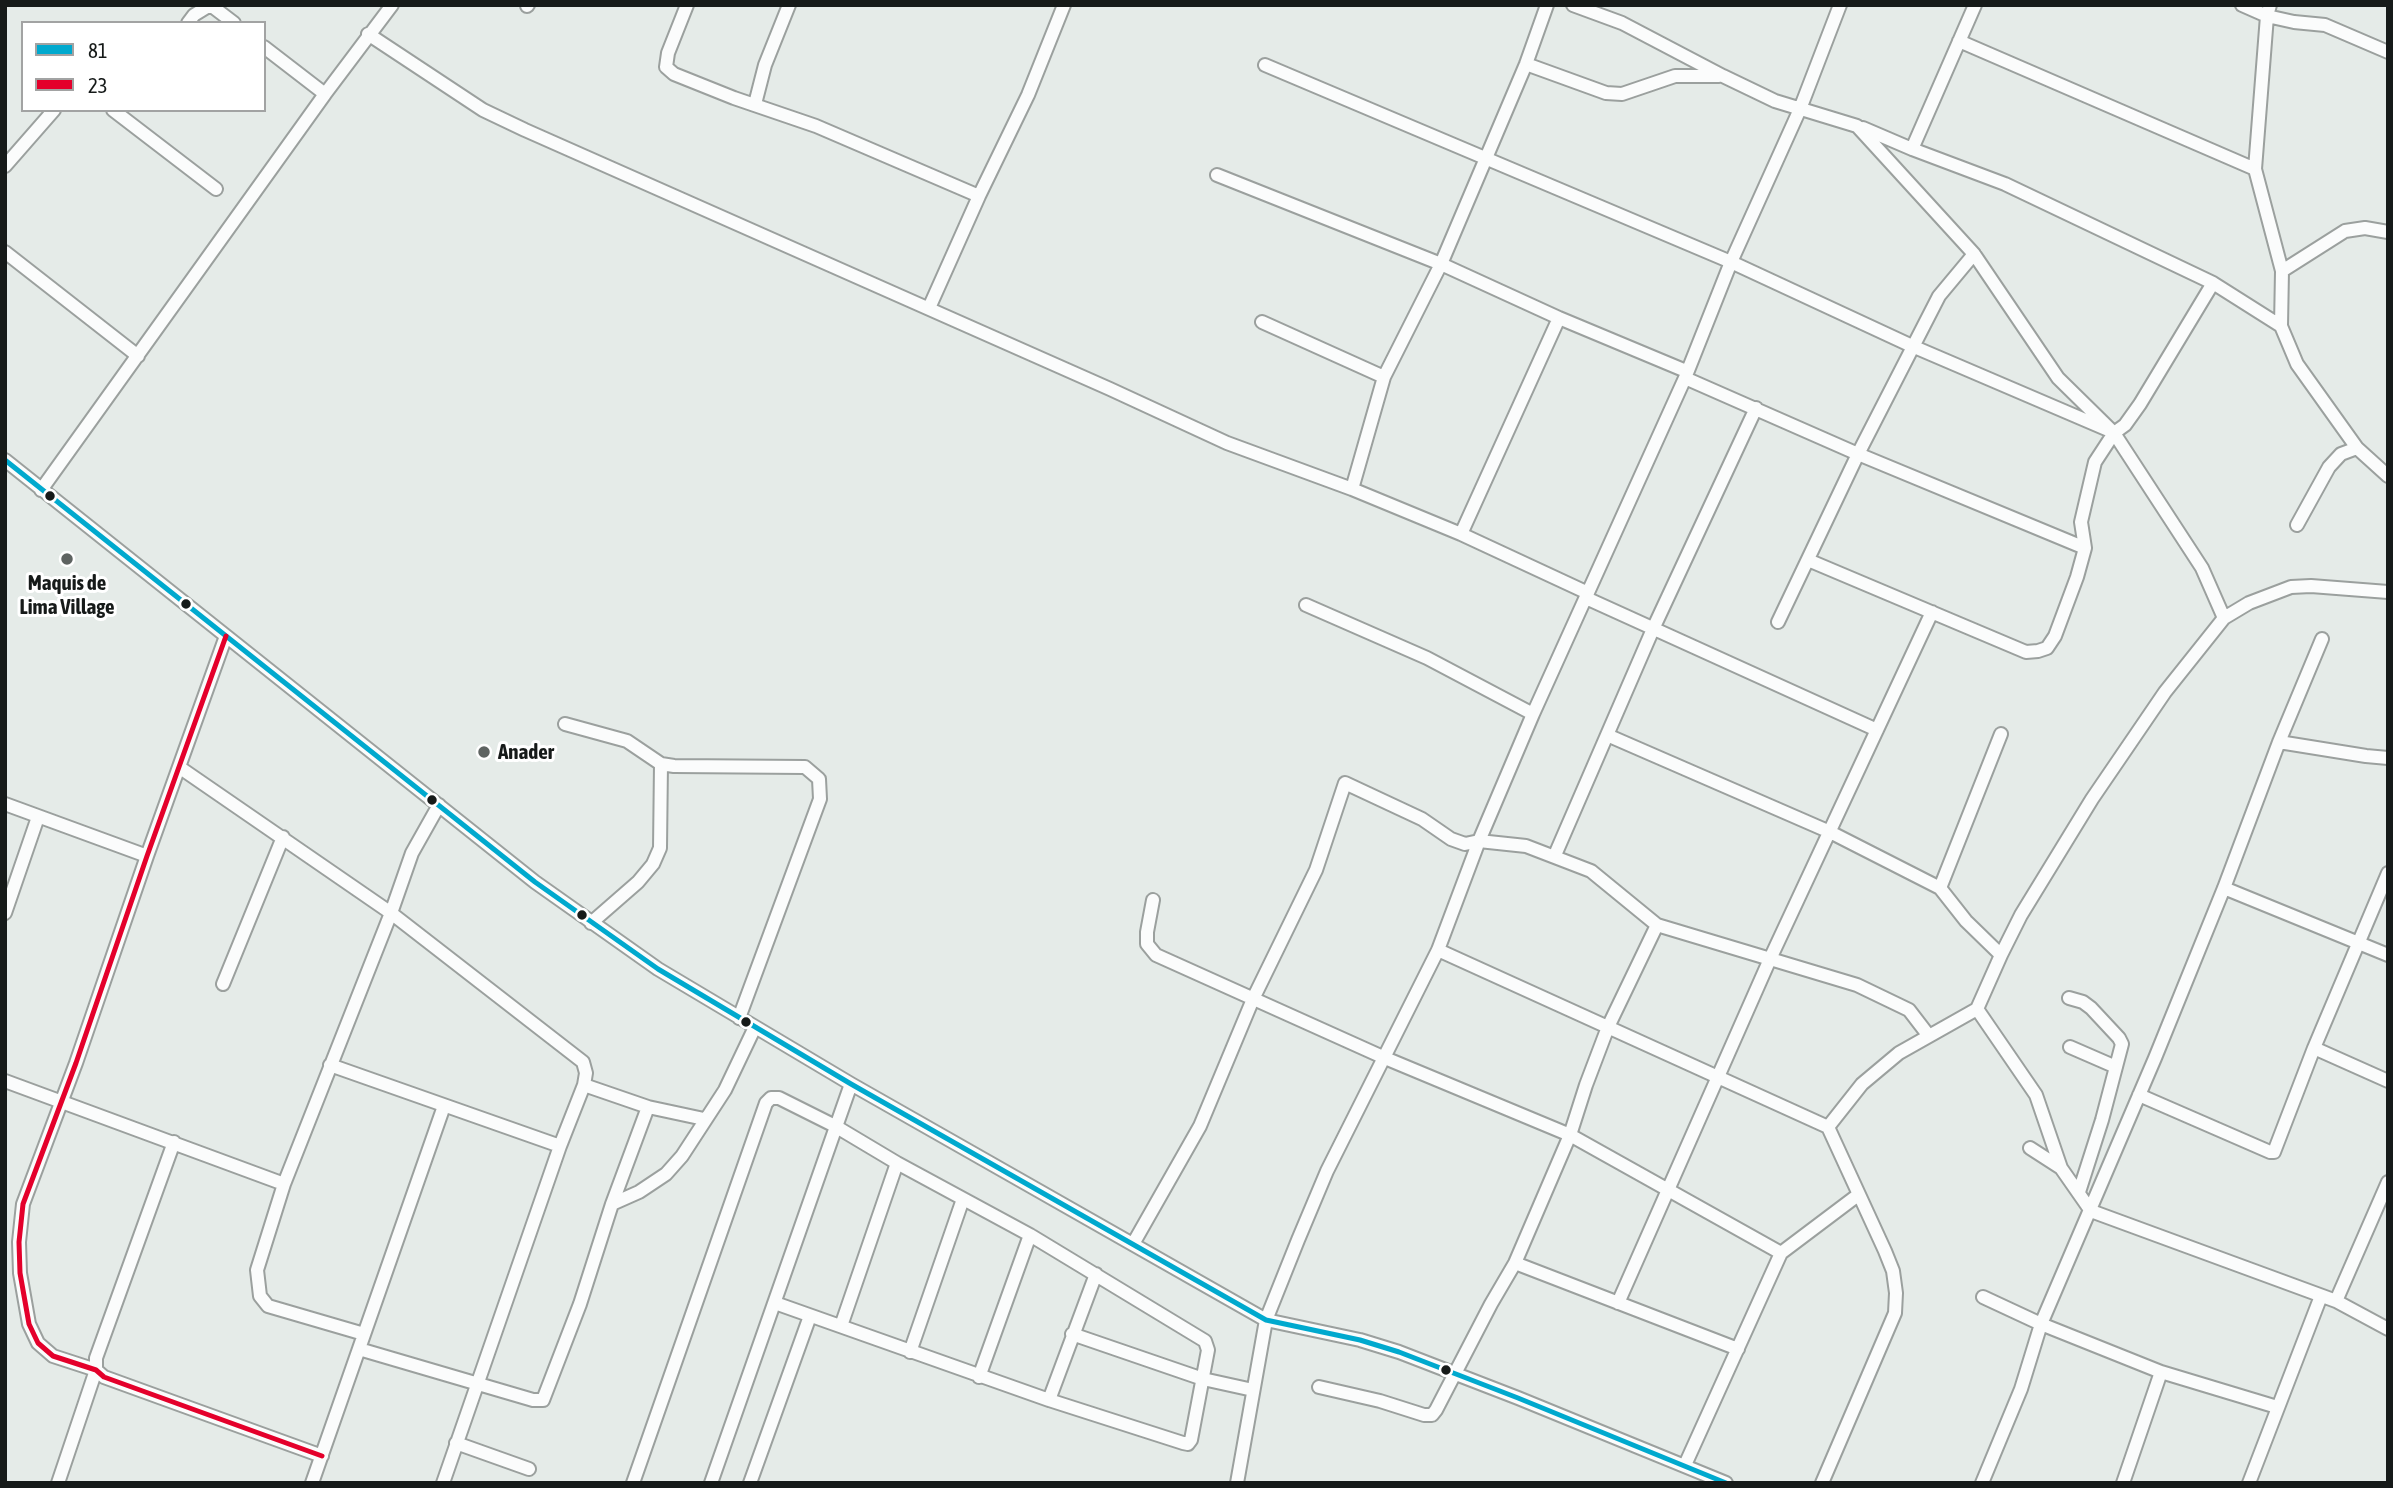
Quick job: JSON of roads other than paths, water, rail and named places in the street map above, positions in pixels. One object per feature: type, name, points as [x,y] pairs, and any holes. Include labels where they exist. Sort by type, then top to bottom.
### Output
[{"type":"street","points":[[41,490],[368,34],[392,5]]},
{"type":"street","points":[[687,5],[668,53],[666,67],[674,74],[816,126],[979,196]]},
{"type":"street","points":[[755,104],[765,65],[789,5]]},
{"type":"street","points":[[929,309],[1028,95],[1064,5]]},
{"type":"street","points":[[1352,489],[1384,377],[1441,264],[1526,64],[1547,5]]},
{"type":"street","points":[[1573,5],[1622,23],[1774,100],[1857,126],[2005,184],[2213,283],[2281,326]]},
{"type":"street","points":[[1237,1483],[1266,1320],[1327,1171],[1438,950],[1479,841],[1533,714],[1800,109],[1840,5]]},
{"type":"street","points":[[1912,149],[1975,5]]},
{"type":"street","points":[[2242,5],[2268,10],[2294,22],[2325,25],[2388,52]]},
{"type":"street","points":[[190,21],[207,7],[213,7],[231,21]]},
{"type":"street","points":[[2268,10],[2255,169],[2282,271],[2281,326],[2297,364],[2357,448],[2388,476]]},
{"type":"street","points":[[368,34],[494,115],[1227,443],[1352,489],[1461,534],[1653,629],[1877,730]]},
{"type":"street","points":[[1959,41],[2255,169]]},
{"type":"street","points":[[266,49],[325,94]]},
{"type":"street","points":[[1526,64],[1606,93],[1622,94],[1675,76],[1723,76]]},
{"type":"street","points":[[1265,65],[1731,262],[1912,346],[2114,433]]},
{"type":"street","points":[[5,166],[52,112]]},
{"type":"street","points":[[116,112],[216,188]]},
{"type":"street","points":[[1857,126],[1974,254],[2059,378],[2114,433],[2202,568],[2224,618]]},
{"type":"street","points":[[1217,175],[1441,264],[1858,454],[2085,548]]},
{"type":"street","points":[[2282,271],[2344,231],[2365,228],[2388,232]]},
{"type":"street","points":[[5,252],[138,356]]},
{"type":"street","points":[[1778,622],[1912,346],[1939,296],[1974,254]]},
{"type":"street","points":[[1808,560],[2026,652],[2046,648],[2055,636],[2085,548],[2081,522],[2095,462],[2114,433],[2125,425],[2140,404],[2213,283]]},
{"type":"street","points":[[1461,534],[1559,318]]},
{"type":"street","points":[[1262,322],[1384,377]]},
{"type":"street","points":[[1556,855],[1653,629],[1756,408]]},
{"type":"street","points":[[2297,525],[2329,467],[2341,454],[2357,448]]},
{"type":"street","points":[[5,460],[535,883],[658,969],[739,1018],[1266,1320],[1360,1340],[1399,1352],[1726,1483]]},
{"type":"street","points":[[1828,1127],[1862,1084],[1899,1053],[1977,1009],[2021,915],[2092,799],[2165,692],[2224,618],[2249,603],[2291,587],[2388,592]]},
{"type":"street","points":[[1306,605],[1427,658],[1533,714]]},
{"type":"street","points":[[1618,1303],[1770,959],[1932,612]]},
{"type":"street","points":[[226,636],[76,1063],[23,1204],[19,1242],[23,1297],[29,1324],[38,1343],[53,1356],[321,1456]]},
{"type":"street","points":[[1982,1483],[2021,1390],[2041,1324],[2091,1211],[2224,888],[2279,742],[2322,639]]},
{"type":"street","points":[[565,724],[627,741],[661,764],[805,767],[819,779],[820,799],[739,1018]]},
{"type":"street","points":[[1940,888],[2001,734]]},
{"type":"street","points":[[1607,735],[1830,832],[1940,888],[1966,921],[2001,955]]},
{"type":"street","points":[[2279,742],[2366,757],[2388,758]]},
{"type":"street","points":[[591,923],[638,882],[653,864],[660,848],[661,764]]},
{"type":"street","points":[[179,767],[391,914],[583,1062],[586,1073],[584,1085],[560,1146],[443,1483]]},
{"type":"street","points":[[1133,1244],[1199,1126],[1253,999],[1317,870],[1345,783],[1465,844],[1479,841],[1526,846],[1556,855],[1591,871],[1657,925],[1857,985],[1909,1010],[1929,1036]]},
{"type":"street","points":[[5,804],[147,856]]},
{"type":"street","points":[[364,1335],[268,1306],[260,1296],[257,1270],[284,1184],[391,914],[412,853],[439,805]]},
{"type":"street","points":[[5,913],[38,817]]},
{"type":"street","points":[[223,984],[283,837]]},
{"type":"street","points":[[2139,1095],[2272,1153],[2388,873]]},
{"type":"street","points":[[2224,888],[2388,955]]},
{"type":"street","points":[[1153,900],[1147,944],[1156,955],[1385,1059],[1570,1135],[1781,1253]]},
{"type":"street","points":[[1319,1387],[1432,1415],[1515,1263],[1570,1135],[1608,1027],[1657,925]]},
{"type":"street","points":[[1438,950],[1828,1127],[1893,1271],[1896,1293],[1895,1314],[1822,1483]]},
{"type":"street","points":[[2069,998],[2083,1002],[2091,1008],[2119,1038],[2121,1049],[2079,1192]]},
{"type":"street","points":[[1977,1009],[2036,1095],[2061,1168],[2091,1211],[2336,1301],[2388,1329]]},
{"type":"street","points":[[612,1204],[639,1192],[666,1174],[682,1156],[725,1090],[755,1027]]},
{"type":"street","points":[[2070,1047],[2116,1067]]},
{"type":"street","points":[[2314,1048],[2388,1081]]},
{"type":"street","points":[[330,1065],[560,1146]]},
{"type":"street","points":[[5,1081],[284,1184]]},
{"type":"street","points":[[711,1483],[851,1084]]},
{"type":"street","points":[[584,1085],[648,1107],[704,1119]]},
{"type":"street","points":[[633,1483],[766,1103],[771,1098],[779,1098],[835,1126],[1030,1235],[1205,1341],[1209,1350],[1191,1440],[1188,1444],[979,1377],[775,1303]]},
{"type":"street","points":[[312,1483],[444,1106]]},
{"type":"street","points":[[359,1349],[533,1401],[543,1400],[580,1304],[612,1204],[648,1107]]},
{"type":"street","points":[[58,1483],[96,1370],[96,1358],[174,1142]]},
{"type":"street","points":[[2030,1148],[2061,1168]]},
{"type":"street","points":[[841,1326],[897,1163]]},
{"type":"street","points":[[2336,1301],[2388,1182]]},
{"type":"street","points":[[1685,1465],[1781,1253],[1858,1195]]},
{"type":"street","points":[[910,1352],[963,1199]]},
{"type":"street","points":[[979,1377],[1030,1235]]},
{"type":"street","points":[[1515,1263],[1738,1349]]},
{"type":"street","points":[[1049,1400],[1096,1274]]},
{"type":"street","points":[[2249,1483],[2321,1296]]},
{"type":"street","points":[[1983,1297],[2041,1324],[2161,1371],[2277,1407]]},
{"type":"street","points":[[750,1483],[810,1316]]},
{"type":"street","points":[[1072,1334],[1203,1379],[1253,1390]]},
{"type":"street","points":[[2123,1483],[2161,1371]]},
{"type":"street","points":[[456,1443],[529,1469]]},
{"type":"place","name":"Maquis de Lima Village","points":[[67,559]]},
{"type":"place","name":"Anader","points":[[484,752]]}]
